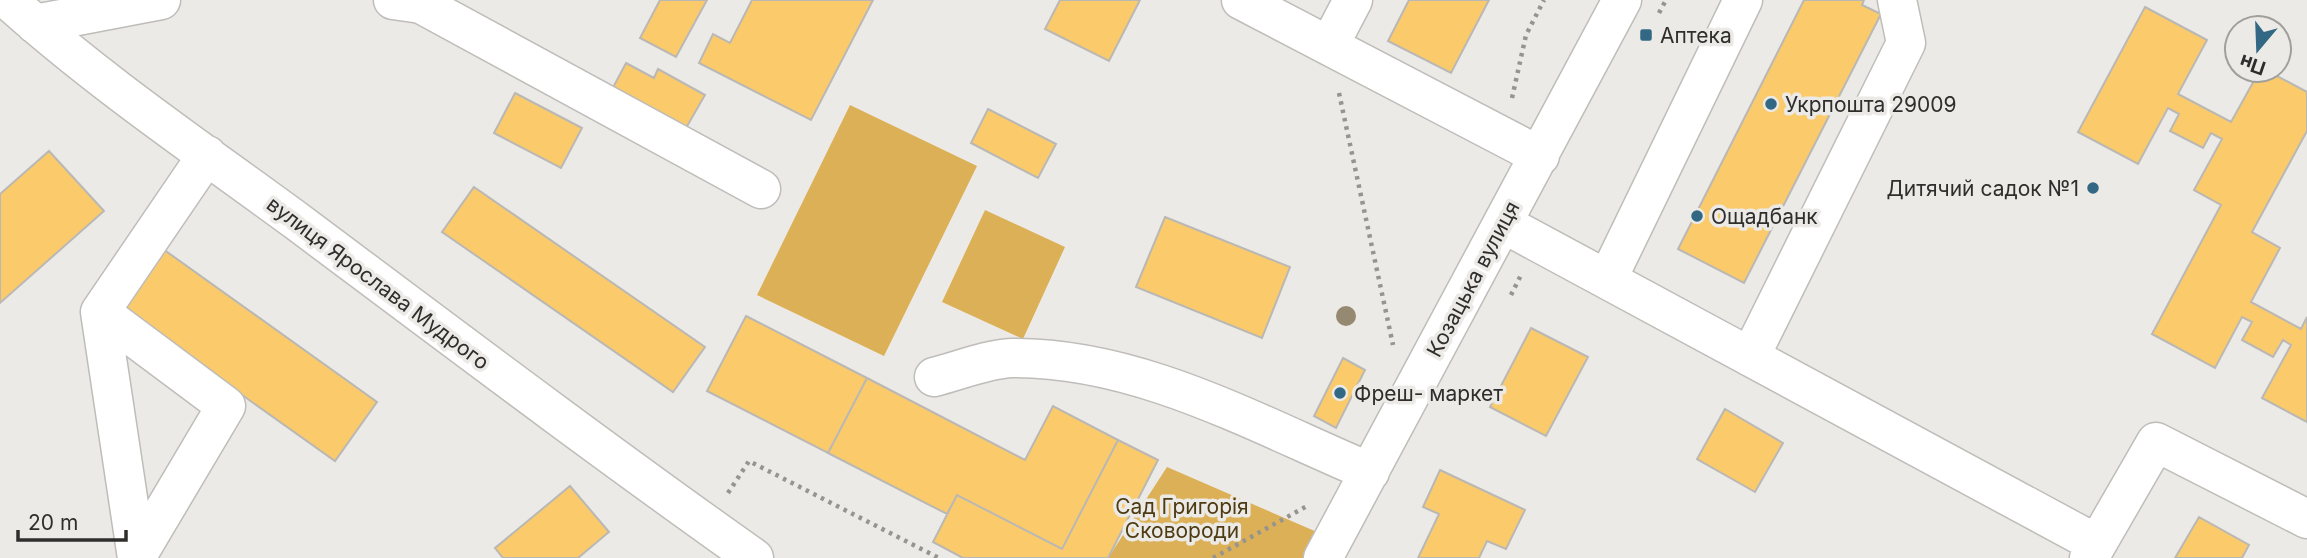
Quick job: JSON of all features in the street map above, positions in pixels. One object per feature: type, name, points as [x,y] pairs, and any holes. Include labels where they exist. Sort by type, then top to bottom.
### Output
[{"type":"street","points":[[32,8],[161,0]]},
{"type":"street","points":[[393,0],[421,4],[761,189]]},
{"type":"street","points":[[1241,0],[1540,156]]},
{"type":"street","points":[[1329,46],[1353,0]]},
{"type":"street","name":"Козацька вулиця","points":[[1323,558],[1622,0]]},
{"type":"street","points":[[1608,278],[1743,0]]},
{"type":"street","points":[[1750,357],[1906,43],[1897,0]]},
{"type":"street","name":"вулиця Ярослава Мудрого","points":[[32,8],[207,155],[754,558]]},
{"type":"street","points":[[137,557],[100,312],[207,155]]},
{"type":"street","points":[[1504,224],[1608,278],[2093,551],[2156,442],[2307,519]]},
{"type":"street","points":[[100,312],[226,406],[137,557]]},
{"type":"street","points":[[934,377],[1010,358],[1087,365],[1197,396],[1370,472]]},
{"type":"path","points":[[1503,138],[1526,35],[1544,0]]},
{"type":"path","points":[[1329,46],[1394,348],[1400,336]]},
{"type":"path","points":[[708,525],[749,461],[939,558]]},
{"type":"path","points":[[1213,558],[1315,502],[1309,513]]},
{"type":"green space","points":[[850,105],[977,166],[884,356],[757,295]]},
{"type":"green space","points":[[985,210],[1065,247],[1023,339],[942,302]]},
{"type":"green space","name":"Сад Григорія Сковороди","points":[[1167,467],[1317,532],[1303,558],[1108,558]]},
{"type":"building","points":[[660,0],[707,0],[676,57],[640,38]]},
{"type":"building","points":[[752,0],[873,0],[811,120],[699,63],[713,34],[730,43]]},
{"type":"building","points":[[1060,0],[1140,0],[1109,61],[1045,29]]},
{"type":"building","points":[[1409,0],[1489,0],[1451,73],[1388,41]]},
{"type":"building","points":[[1804,0],[1864,0],[1862,5],[1881,14],[1744,283],[1678,249]]},
{"type":"building","points":[[2145,7],[2207,40],[2178,94],[2231,122],[2252,84],[2292,84],[2307,92],[2307,131],[2252,232],[2280,248],[2251,302],[2301,329],[2307,317],[2307,422],[2262,398],[2291,345],[2283,340],[2273,357],[2242,340],[2252,322],[2242,317],[2215,368],[2152,334],[2221,205],[2194,190],[2222,139],[2211,133],[2203,148],[2170,131],[2179,114],[2168,108],[2138,164],[2078,132]]},
{"type":"building","points":[[626,63],[654,78],[658,69],[705,95],[682,135],[609,95]]},
{"type":"building","points":[[515,93],[582,128],[561,168],[494,133]]},
{"type":"building","points":[[988,109],[1056,144],[1038,178],[971,143]]},
{"type":"building","points":[[49,151],[104,211],[0,303],[0,194]]},
{"type":"building","points":[[474,187],[705,347],[673,392],[442,232]]},
{"type":"building","points":[[1165,217],[1290,267],[1262,338],[1136,287]]},
{"type":"building","points":[[156,244],[377,402],[335,461],[114,304]]},
{"type":"building","points":[[746,316],[867,378],[828,453],[707,391]]},
{"type":"building","points":[[1531,328],[1588,357],[1546,436],[1490,407]]},
{"type":"building","points":[[1343,358],[1365,370],[1336,428],[1314,416]]},
{"type":"building","points":[[867,378],[1025,460],[1053,406],[1118,440],[1062,549],[957,495],[947,514],[828,453]]},
{"type":"building","points":[[1725,409],[1783,443],[1755,492],[1697,459]]},
{"type":"building","points":[[1118,440],[1158,460],[1108,558],[963,558],[933,542],[957,495],[1062,549]]},
{"type":"building","points":[[1440,470],[1525,510],[1506,549],[1487,541],[1479,558],[1418,558],[1439,514],[1423,507]]},
{"type":"building","points":[[570,486],[609,532],[578,558],[503,558],[495,548]]},
{"type":"building","points":[[2199,517],[2249,545],[2242,558],[2175,558]]},
{"type":"place","name":"Аптека","points":[[1646,35]]},
{"type":"place","name":"Укрпошта 29009","points":[[1771,104]]},
{"type":"place","name":"Дитячий садок №1","points":[[2093,188]]},
{"type":"place","name":"Ощадбанк","points":[[1697,216]]},
{"type":"place","name":"Фреш- маркет","points":[[1340,393]]}]
